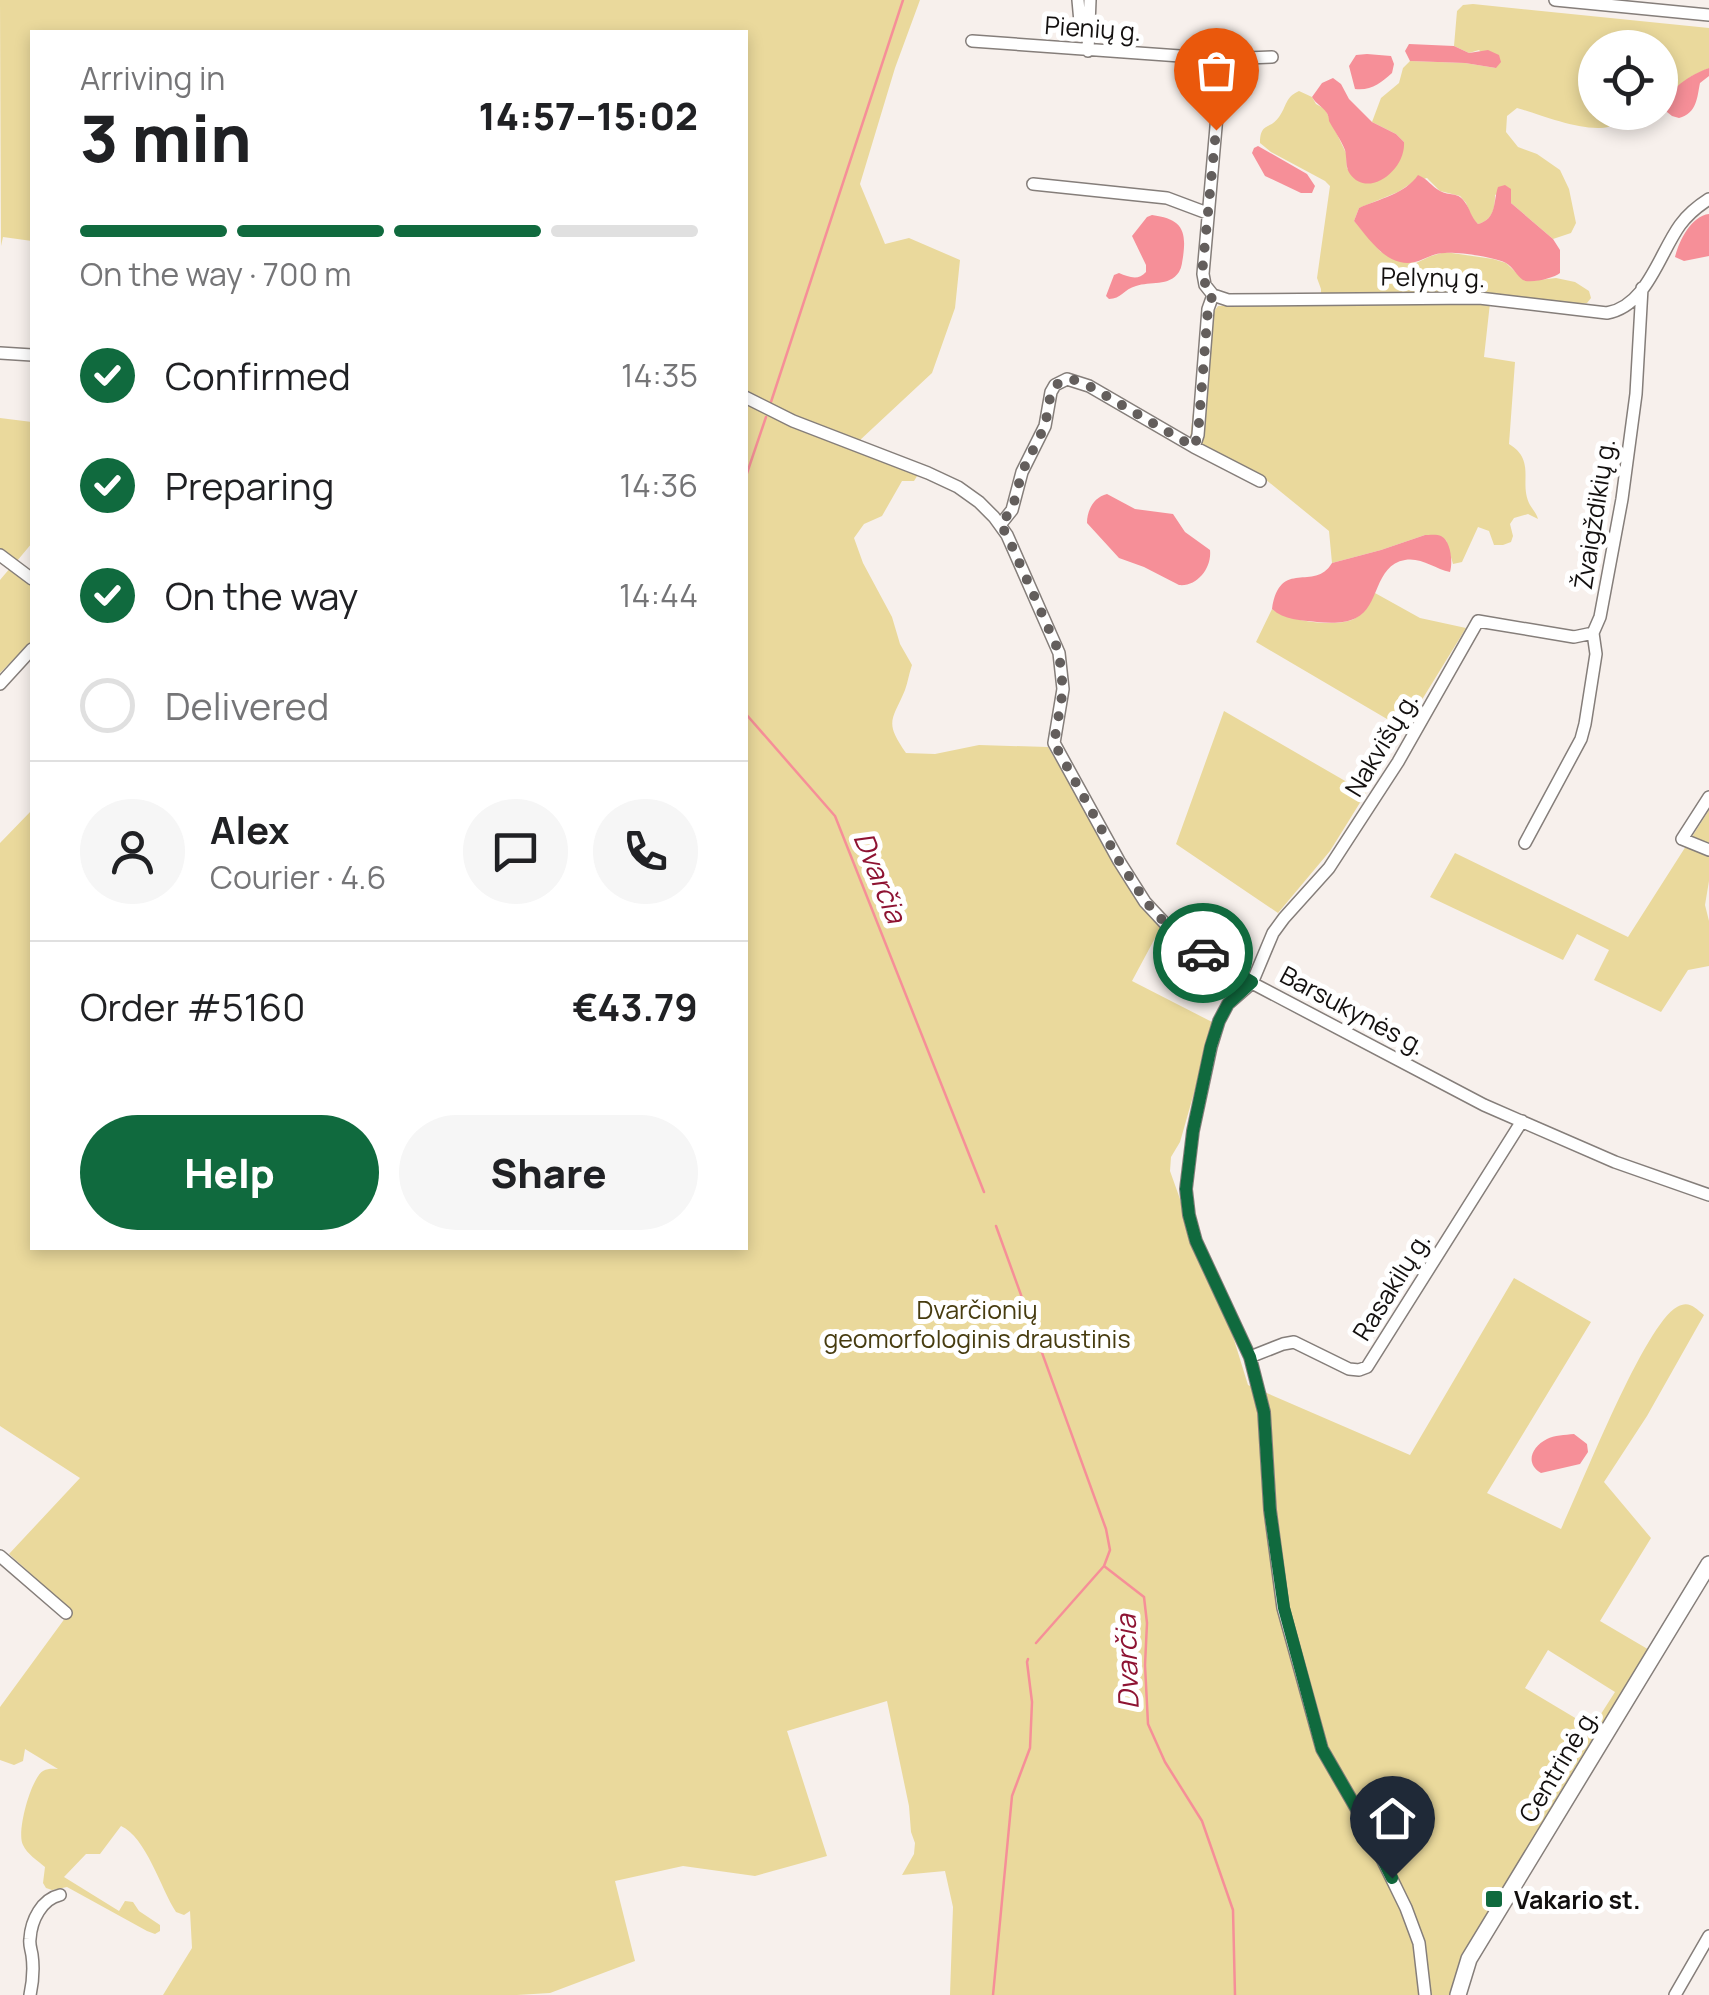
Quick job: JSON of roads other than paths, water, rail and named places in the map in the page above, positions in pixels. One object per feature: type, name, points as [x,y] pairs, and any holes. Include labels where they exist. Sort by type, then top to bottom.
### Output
[{"type":"main road","name":"Centrinė g.","points":[[1458,1995],[1470,1960],[1709,1564]]},
{"type":"street","points":[[1078,0],[1088,45]]},
{"type":"street","points":[[1088,45],[1090,0]]},
{"type":"street","points":[[1555,0],[1709,15]]},
{"type":"street","name":"Pienių g.","points":[[972,41],[1088,45],[1222,59],[1272,57]]},
{"type":"street","points":[[1194,447],[1208,308],[1213,294],[1202,274],[1222,59]]},
{"type":"street","points":[[1033,184],[1167,198],[1207,212]]},
{"type":"street","name":"Žvaigždikių g.","points":[[1526,842],[1586,724],[1596,654],[1594,633],[1622,499],[1636,394],[1642,288],[1681,224],[1709,199]]},
{"type":"street","name":"Pelynų g.","points":[[1213,294],[1228,300],[1479,298],[1607,313],[1624,308],[1642,288]]},
{"type":"street","points":[[0,353],[30,355]]},
{"type":"street","points":[[1000,524],[1012,510],[1022,472],[1045,426],[1051,392],[1060,381],[1074,380],[1089,386],[1260,481]]},
{"type":"street","name":"Barsukynės g.","points":[[748,398],[793,421],[958,487],[1000,524],[1059,652],[1063,690],[1054,743],[1119,861],[1159,919],[1197,949],[1252,982],[1484,1105],[1615,1162],[1709,1195]]},
{"type":"street","points":[[0,554],[30,577]]},
{"type":"street","name":"Nakvišų g.","points":[[1252,982],[1274,932],[1329,868],[1398,762],[1478,621],[1574,638],[1594,633]]},
{"type":"street","points":[[0,684],[30,651]]},
{"type":"street","points":[[1709,797],[1682,839],[1709,850]]},
{"type":"street","points":[[1252,982],[1228,1004],[1219,1021],[1193,1131],[1186,1189],[1189,1215],[1196,1241],[1250,1357],[1264,1412],[1270,1510],[1284,1608],[1322,1749],[1363,1820],[1406,1908],[1418,1943],[1426,1995]]},
{"type":"street","name":"Rasakilų g.","points":[[1250,1357],[1294,1342],[1348,1370],[1367,1367],[1522,1121]]},
{"type":"street","points":[[0,1556],[66,1613]]},
{"type":"street","points":[[30,1995],[30,1939],[35,1921],[46,1901],[60,1895]]},
{"type":"street","points":[[1675,1995],[1709,1936]]},
{"type":"waterway","name":"Dvarčia","points":[[771,402],[903,0]]},
{"type":"waterway","name":"Dvarčia","points":[[748,470],[766,417]]},
{"type":"waterway","name":"Dvarčia","points":[[748,716],[835,816],[984,1192]]},
{"type":"waterway","name":"Dvarčia","points":[[996,1226],[1106,1529],[1110,1550],[1104,1566],[1144,1597],[1148,1724],[1165,1762],[1202,1821],[1233,1910],[1235,1995]]},
{"type":"waterway","points":[[1036,1643],[1104,1566]]},
{"type":"waterway","points":[[993,1995],[1012,1796],[1030,1748],[1032,1702],[1028,1659]]},
{"type":"place","name":"Vakario st.","points":[[1494,1899]]},
{"type":"park label","name":"Dvarčionių geomorfologinis draustinis","points":[[977,1324]]}]
